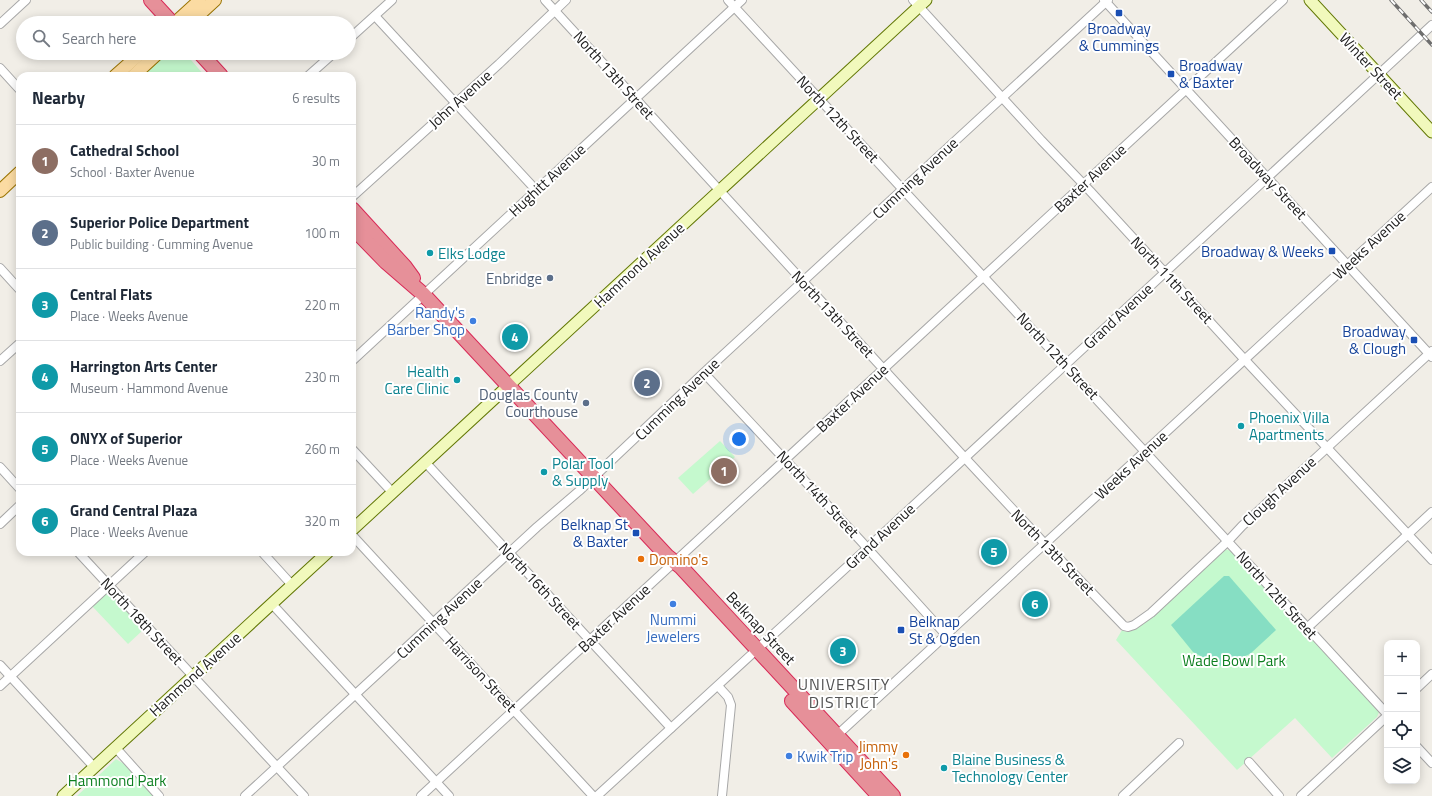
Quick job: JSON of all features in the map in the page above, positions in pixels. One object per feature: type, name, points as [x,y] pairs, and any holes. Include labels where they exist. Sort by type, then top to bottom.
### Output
[{"type":"highway","points":[[151,0],[166,16]]},
{"type":"highway","points":[[206,60],[217,72]]},
{"type":"highway","name":"Belknap Street","points":[[356,213],[405,267],[423,294]]},
{"type":"highway","name":"Belknap Street","points":[[356,231],[382,258],[423,294],[594,477],[670,561],[675,573],[754,653],[833,739],[879,796]]},
{"type":"highway","name":"Belknap Street","points":[[833,739],[893,796]]},
{"type":"main road","points":[[181,16],[200,0]]},
{"type":"main road","points":[[198,16],[215,0]]},
{"type":"main road","points":[[120,72],[133,60]]},
{"type":"main road","points":[[137,72],[150,60]]},
{"type":"main road","points":[[0,191],[16,176]]},
{"type":"street","points":[[0,24],[26,0]]},
{"type":"street","points":[[356,33],[392,0]]},
{"type":"street","name":"North 13th Street","points":[[545,0],[965,458],[1124,626]]},
{"type":"street","name":"John Avenue","points":[[356,193],[456,103],[566,0]]},
{"type":"street","name":"North 12th Street","points":[[728,0],[820,98],[1384,712]]},
{"type":"street","name":"Hughitt Avenue","points":[[356,356],[742,0]]},
{"type":"street","name":"Baxter Avenue","points":[[421,796],[590,640],[670,561],[785,460],[1283,0]]},
{"type":"street","name":"Winter Street","points":[[1310,0],[1432,132]]},
{"type":"street","name":"Broadway Street","points":[[1106,1],[1347,265],[1431,354]]},
{"type":"street","name":"Cumming Avenue","points":[[245,796],[509,553],[594,477],[704,373],[1106,1]]},
{"type":"street","name":"North 11th Street","points":[[919,2],[1002,98],[1084,184],[1164,273],[1432,560]]},
{"type":"street","name":"Hammond Avenue","points":[[356,526],[820,98],[919,2]]},
{"type":"street","points":[[375,16],[536,190]]},
{"type":"street","name":"Grand Avenue","points":[[597,796],[754,653],[1432,25]]},
{"type":"street","points":[[313,72],[326,60]]},
{"type":"street","points":[[0,68],[16,86]]},
{"type":"street","name":"Weeks Avenue","points":[[833,739],[1432,187]]},
{"type":"street","points":[[0,268],[16,286]]},
{"type":"street","points":[[0,361],[16,347]]},
{"type":"street","name":"Clough Avenue","points":[[1124,626],[1128,627],[1134,625],[1152,613],[1326,447],[1431,354]]},
{"type":"street","name":"North 14th Street","points":[[704,373],[946,635]]},
{"type":"street","points":[[356,453],[393,493]]},
{"type":"street","name":"North 16th Street","points":[[426,463],[671,728]]},
{"type":"street","points":[[0,467],[16,485]]},
{"type":"street","points":[[0,524],[16,509]]},
{"type":"street","points":[[1307,628],[1432,512]]},
{"type":"street","name":"Harrison Street","points":[[356,539],[593,796]]},
{"type":"street","name":"North 18th Street","points":[[82,556],[304,796]]},
{"type":"street","points":[[0,686],[141,556]]},
{"type":"street","points":[[266,556],[292,585]]},
{"type":"street","name":"Hammond Avenue","points":[[63,796],[324,556]]},
{"type":"street","points":[[272,604],[449,796]]},
{"type":"street","points":[[0,665],[94,767]]},
{"type":"street","points":[[1420,685],[1432,674]]},
{"type":"street","points":[[718,686],[728,697],[731,705],[722,796]]},
{"type":"street","points":[[1301,796],[1384,718]]},
{"type":"street","points":[[1123,796],[1179,743]]},
{"type":"street","points":[[115,747],[159,796]]},
{"type":"street","points":[[1418,748],[1432,763]]},
{"type":"street","points":[[1249,762],[1280,796]]},
{"type":"green space","points":[[158,60],[191,60],[201,72],[145,72]]},
{"type":"green space","points":[[720,441],[735,457],[693,494],[678,478]]},
{"type":"green space","name":"Wade Bowl Park","points":[[1225,549],[1231,551],[1379,712],[1377,717],[1332,758],[1295,718],[1237,770],[1116,640],[1122,630],[1128,632],[1142,624]]},
{"type":"green space","points":[[1224,576],[1229,576],[1276,630],[1250,654],[1220,666],[1193,652],[1171,625]]},
{"type":"green space","points":[[107,593],[113,596],[144,629],[128,644],[92,606]]},
{"type":"green space","name":"Hammond Park","points":[[116,759],[124,764],[153,796],[77,796]]},
{"type":"railway","points":[[1391,0],[1432,45]]},
{"type":"railway","points":[[1421,0],[1432,12]]},
{"type":"place","name":"Broadway & Cummings","points":[[1119,13]]},
{"type":"place","name":"Broadway & Baxter","points":[[1171,74]]},
{"type":"place","name":"Broadway & Weeks","points":[[1332,251]]},
{"type":"place","name":"Elks Lodge","points":[[430,253]]},
{"type":"place","name":"Enbridge","points":[[550,278]]},
{"type":"place","name":"Randy's Barber Shop","points":[[473,321]]},
{"type":"place","name":"Harrington Arts Center","points":[[515,337]]},
{"type":"place","name":"Broadway & Clough","points":[[1414,340]]},
{"type":"place","name":"Health Care Clinic","points":[[457,380]]},
{"type":"place","name":"Superior Police Department","points":[[647,383]]},
{"type":"place","name":"Douglas County Courthouse","points":[[586,403]]},
{"type":"place","name":"Phoenix Villa Apartments","points":[[1241,426]]},
{"type":"place","name":"Cathedral School","points":[[724,471]]},
{"type":"place","name":"Polar Tool & Supply","points":[[544,472]]},
{"type":"place","name":"Belknap St & Baxter","points":[[636,533]]},
{"type":"place","name":"ONYX of Superior","points":[[994,552]]},
{"type":"place","name":"Domino's","points":[[641,559]]},
{"type":"place","name":"Nummi Jewelers","points":[[673,604]]},
{"type":"place","name":"Grand Central Plaza","points":[[1035,604]]},
{"type":"place","name":"Belknap St & Ogden","points":[[901,630]]},
{"type":"place","name":"Central Flats","points":[[843,651]]},
{"type":"place","name":"Jimmy John's","points":[[906,755]]},
{"type":"place","name":"Kwik Trip","points":[[789,756]]},
{"type":"place","name":"Blaine Business & Technology Center","points":[[944,768]]},
{"type":"district","name":"UNIVERSITY DISTRICT","points":[[844,693]]}]
